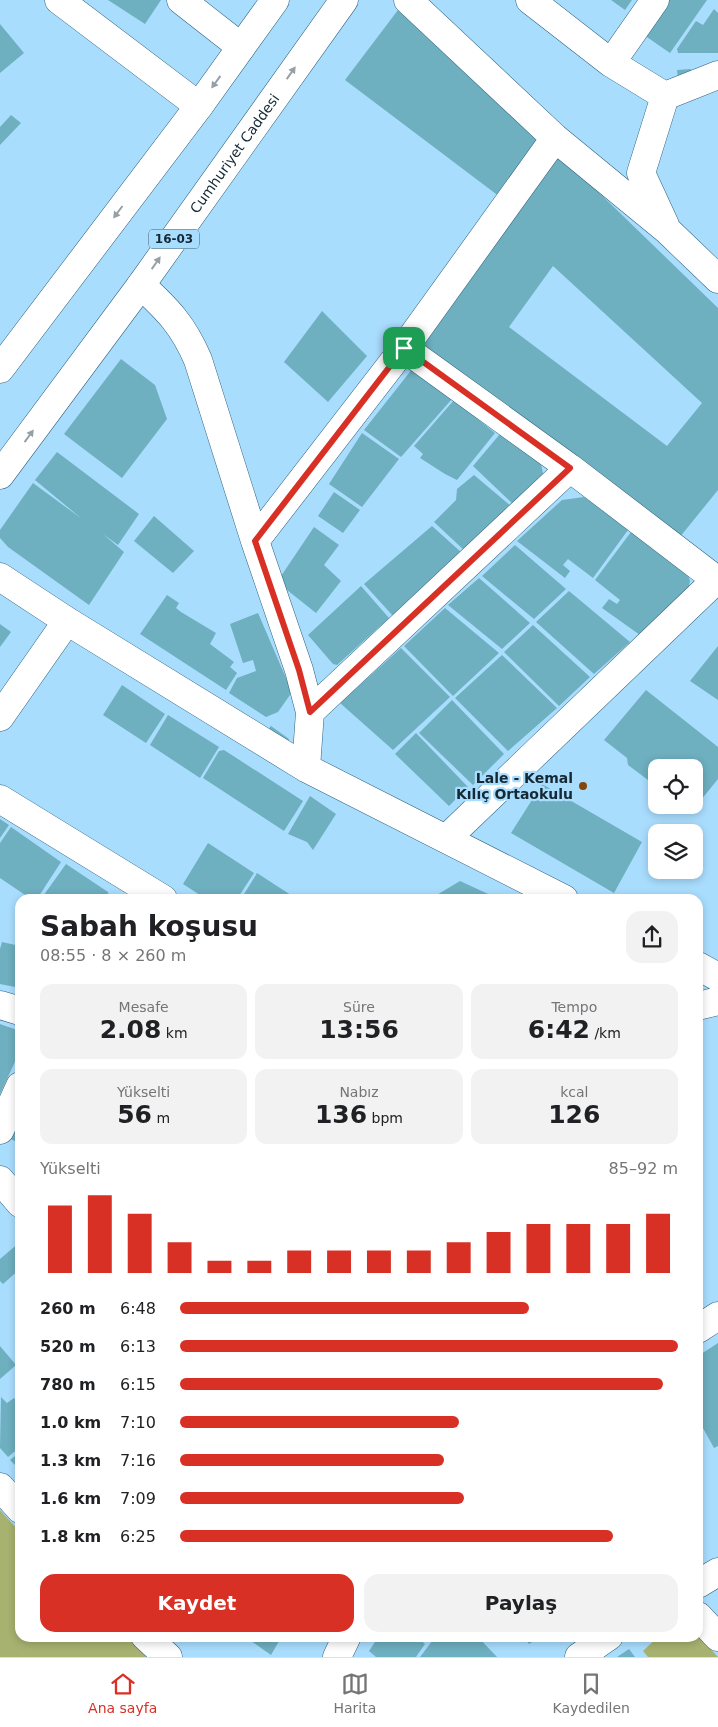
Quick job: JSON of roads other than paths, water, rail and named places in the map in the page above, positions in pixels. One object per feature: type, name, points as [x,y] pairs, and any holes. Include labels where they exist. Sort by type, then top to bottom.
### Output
[{"type":"street","points":[[59,0],[199,106]]},
{"type":"street","points":[[181,0],[241,47]]},
{"type":"street","points":[[2,361],[199,106],[275,0]]},
{"type":"street","name":"Cumhuriyet Caddesi","points":[[0,475],[141,285],[344,0]]},
{"type":"street","points":[[408,0],[555,138],[667,230],[718,279]]},
{"type":"street","points":[[530,0],[611,63],[665,96]]},
{"type":"street","points":[[611,63],[655,0]]},
{"type":"street","points":[[665,96],[718,75]]},
{"type":"street","points":[[665,96],[641,172],[667,230]]},
{"type":"street","points":[[255,541],[404,348],[555,138]]},
{"type":"street","points":[[141,285],[177,321],[190,341],[198,360],[255,541],[299,670],[310,712],[306,768]]},
{"type":"street","points":[[404,348],[570,468],[717,580],[446,839]]},
{"type":"street","points":[[310,712],[570,468]]},
{"type":"street","points":[[0,577],[67,621],[306,768],[554,894]]},
{"type":"street","points":[[0,717],[67,621]]},
{"type":"street","points":[[0,799],[145,894]]},
{"type":"street","points":[[703,969],[718,977]]},
{"type":"street","points":[[703,1005],[718,1001]]},
{"type":"street","points":[[0,1005],[15,1010]]},
{"type":"street","points":[[0,1130],[15,1097]]},
{"type":"street","points":[[0,1180],[15,1197]]},
{"type":"street","points":[[703,1326],[718,1316]]},
{"type":"street","points":[[0,1487],[15,1504]]},
{"type":"street","points":[[703,1581],[718,1572]]},
{"type":"street","points":[[703,1621],[718,1637]]},
{"type":"street","points":[[152,1642],[168,1657]]},
{"type":"street","points":[[336,1657],[344,1642]]},
{"type":"street","points":[[579,1657],[600,1642]]},
{"type":"place","name":"Lale - Kemal Kılıç Ortaokulu","points":[[583,786]]}]
